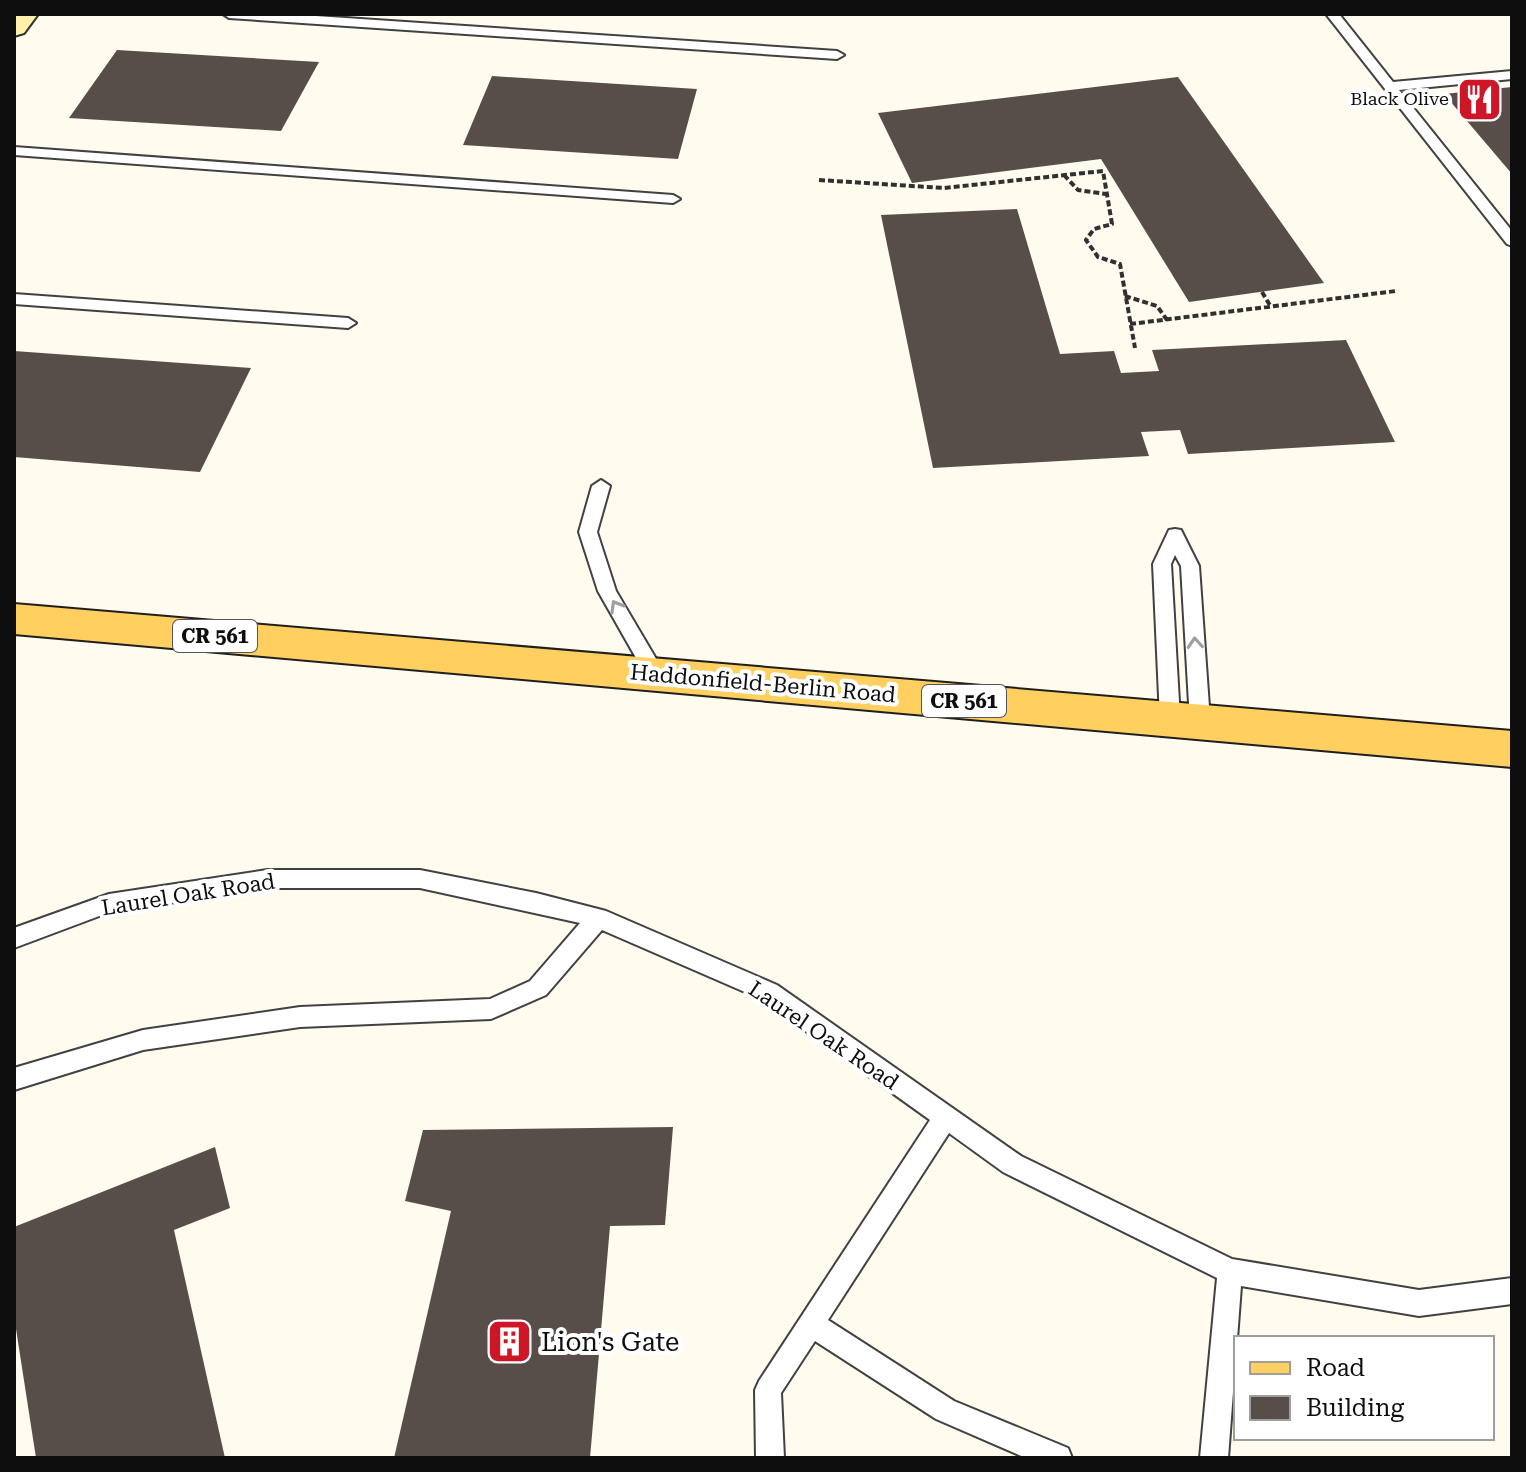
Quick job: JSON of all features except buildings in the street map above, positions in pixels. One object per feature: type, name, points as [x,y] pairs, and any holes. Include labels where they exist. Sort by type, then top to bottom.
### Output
[{"type":"main road","name":"Haddonfield-Berlin Road","points":[[14,619],[1512,749]]},
{"type":"street","points":[[14,27],[24,14]]},
{"type":"lane","points":[[229,14],[837,55]]},
{"type":"lane","points":[[1332,14],[1512,241]]},
{"type":"lane","points":[[1387,87],[1512,75]]},
{"type":"lane","points":[[14,151],[673,199]]},
{"type":"lane","points":[[14,299],[348,323]]},
{"type":"lane","points":[[601,486],[588,532],[607,591],[655,674]]},
{"type":"lane","points":[[1175,535],[1190,566],[1185,720],[1162,564],[1175,535]]},
{"type":"lane","name":"Laurel Oak Road","points":[[14,938],[109,903],[267,879],[420,879],[598,918],[769,992],[1012,1164],[1230,1271],[1419,1303],[1512,1291]]},
{"type":"lane","points":[[14,1079],[159,1038],[300,1017],[491,1009],[538,988],[598,918]]},
{"type":"lane","points":[[770,1458],[768,1390],[946,1117]]},
{"type":"lane","points":[[1214,1458],[1230,1271]]},
{"type":"lane","points":[[811,1324],[945,1410],[1058,1458]]},
{"type":"path","points":[[819,180],[944,188],[1103,171],[1112,224],[1094,229],[1086,240],[1091,253],[1120,264],[1135,348]]},
{"type":"path","points":[[1064,175],[1078,190],[1106,194]]},
{"type":"path","points":[[1130,324],[1396,291]]},
{"type":"path","points":[[1262,292],[1271,307]]},
{"type":"path","points":[[1125,296],[1157,306],[1167,320]]},
{"type":"place","name":"Black Olive","points":[[1480,99]]},
{"type":"place","name":"Lion's Gate","points":[[510,1342]]}]
